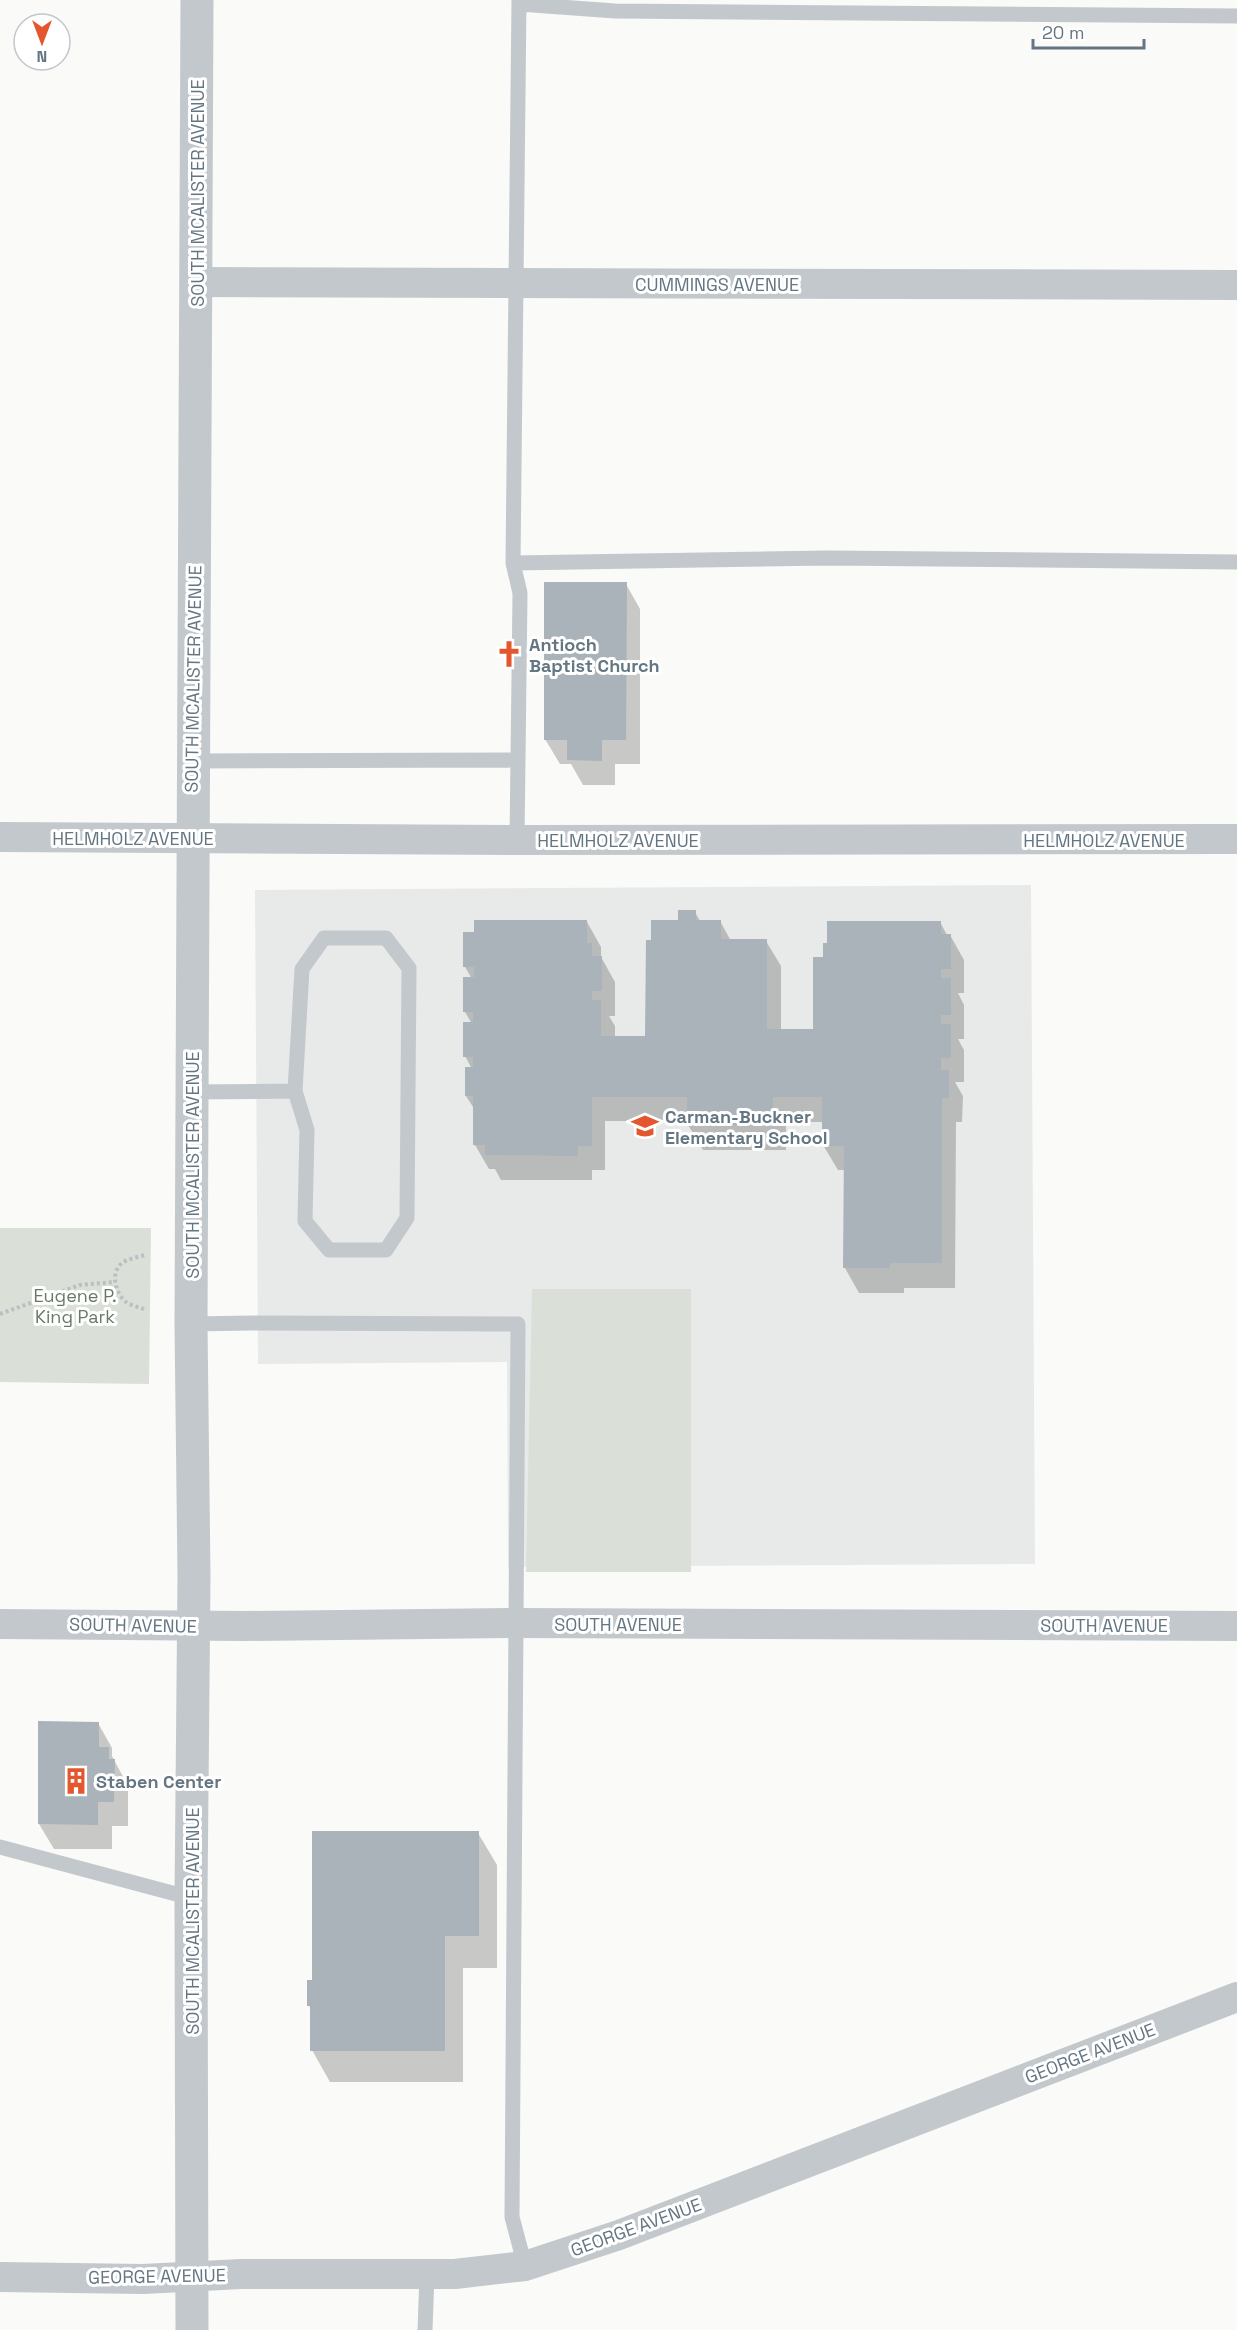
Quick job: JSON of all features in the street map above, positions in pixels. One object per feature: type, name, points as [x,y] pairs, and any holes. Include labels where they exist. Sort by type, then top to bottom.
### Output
[{"type":"street","name":"SOUTH MCALISTER AVENUE","points":[[192,2330],[191,1898],[194,1626],[191,1324],[192,838],[197,0]]},
{"type":"street","name":"CUMMINGS AVENUE","points":[[197,282],[1237,285]]},
{"type":"street","name":"HELMHOLZ AVENUE","points":[[0,837],[517,840],[1237,839]]},
{"type":"street","name":"SOUTH AVENUE","points":[[0,1624],[194,1626],[516,1623],[1237,1626]]},
{"type":"street","name":"GEORGE AVENUE","points":[[0,2277],[143,2279],[241,2274],[455,2274],[525,2266],[619,2235],[1237,1997]]},
{"type":"lane","points":[[517,840],[520,593],[513,563],[519,2],[615,11],[1237,16]]},
{"type":"lane","points":[[513,563],[829,558],[1237,562]]},
{"type":"lane","points":[[193,761],[518,760]]},
{"type":"lane","points":[[324,938],[386,938],[409,968],[409,980],[407,1218],[386,1250],[329,1250],[305,1221],[307,1130],[295,1091],[302,969],[324,938]]},
{"type":"lane","points":[[192,1092],[295,1091]]},
{"type":"lane","points":[[191,1324],[518,1324],[512,2217],[525,2266]]},
{"type":"lane","points":[[0,1847],[191,1898]]},
{"type":"lane","points":[[425,2330],[427,2274]]},
{"type":"path","points":[[144,1309],[126,1302],[116,1290],[115,1282],[117,1270],[122,1263],[145,1255]]},
{"type":"path","points":[[0,1314],[80,1285],[115,1282]]},
{"type":"shaded area","name":"Carman-Buckner Elementary School","points":[[1031,885],[1035,1564],[508,1567],[507,1362],[258,1364],[255,890]]},
{"type":"green space","name":"Eugene P. King Park","points":[[0,1228],[151,1228],[149,1384],[0,1382]]},
{"type":"green space","points":[[532,1289],[691,1289],[691,1572],[526,1572]]},
{"type":"building","points":[[544,582],[627,582],[626,740],[602,740],[602,761],[567,760],[567,740],[544,740]]},
{"type":"building","points":[[678,910],[696,910],[696,920],[721,920],[721,939],[767,939],[767,1029],[813,1029],[813,957],[823,957],[823,943],[827,943],[827,921],[941,921],[941,934],[951,934],[951,969],[941,969],[941,978],[951,978],[951,1015],[941,1015],[941,1024],[951,1024],[951,1058],[941,1058],[941,1070],[949,1070],[949,1098],[942,1098],[942,1263],[890,1263],[890,1268],[843,1268],[844,1146],[822,1146],[822,1097],[773,1097],[773,1125],[687,1125],[687,1097],[592,1097],[592,1146],[578,1146],[578,1156],[485,1155],[485,1145],[473,1145],[473,1096],[465,1096],[465,1067],[473,1067],[473,1057],[463,1057],[463,1022],[473,1022],[473,1012],[463,1012],[463,977],[474,977],[474,967],[463,967],[463,932],[474,932],[474,920],[587,920],[587,943],[592,943],[592,956],[602,956],[602,991],[592,991],[592,1000],[601,1000],[601,1036],[645,1036],[646,940],[651,940],[651,920],[678,920]]},
{"type":"building","name":"Staben Center","points":[[38,1721],[99,1722],[99,1747],[109,1747],[109,1759],[115,1759],[114,1802],[98,1802],[98,1825],[38,1824]]},
{"type":"building","points":[[312,1831],[479,1831],[479,1936],[445,1936],[445,2051],[310,2051],[310,2006],[307,2006],[307,1980],[312,1980]]},
{"type":"place","name":"Antioch Baptist Church","points":[[509,654]]},
{"type":"place","name":"Carman-Buckner Elementary School","points":[[645,1126]]},
{"type":"place","name":"Staben Center","points":[[76,1781]]}]
